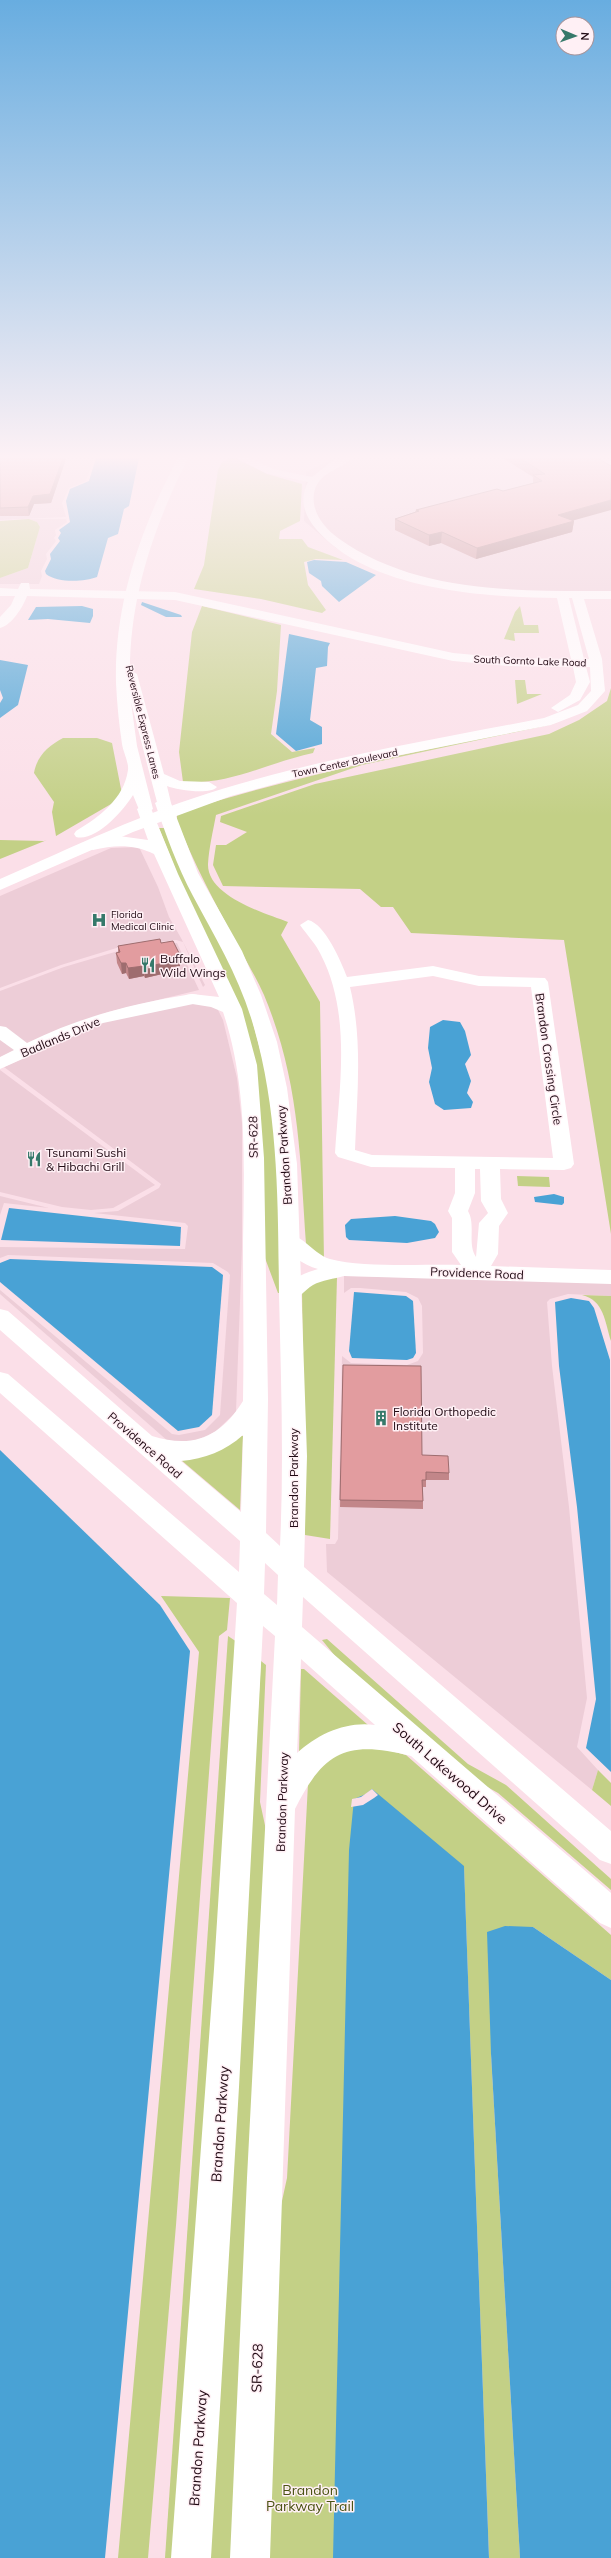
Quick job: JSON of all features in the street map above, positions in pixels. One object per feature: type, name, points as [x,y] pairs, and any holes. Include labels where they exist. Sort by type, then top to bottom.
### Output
[{"type":"main road","name":"Reversible Express Lanes","points":[[138,577],[129,614],[125,642],[124,706],[134,772],[156,812]]},
{"type":"main road","name":"Reversible Express Lanes","points":[[125,642],[132,682],[141,710],[156,776],[156,812]]},
{"type":"main road","points":[[88,839],[120,805],[128,794],[134,772]]},
{"type":"main road","points":[[156,776],[177,785],[209,788]]},
{"type":"main road","points":[[156,812],[159,851],[218,971],[211,987],[192,999]]},
{"type":"main road","name":"Brandon Parkway","points":[[156,812],[241,968],[260,1014],[274,1062],[283,1121],[290,1242],[295,1456],[292,1571],[282,1807],[264,2178]]},
{"type":"main road","points":[[88,839],[127,840],[144,843],[159,851]]},
{"type":"main road","name":"SR-628","points":[[218,971],[233,1009],[246,1061],[253,1114],[255,1307]]},
{"type":"main road","points":[[192,999],[215,1002],[233,1009]]},
{"type":"main road","name":"Brandon Parkway","points":[[191,2558],[232,1958],[254,1537],[257,1398],[255,1307]]},
{"type":"main road","name":"Providence Road","points":[[0,1317],[139,1440],[292,1571]]},
{"type":"main road","points":[[0,1380],[250,1601],[289,1632]]},
{"type":"main road","points":[[139,1440],[150,1445],[172,1450],[192,1450],[211,1446],[225,1439],[238,1428],[248,1416],[257,1398]]},
{"type":"main road","points":[[292,1571],[611,1850]]},
{"type":"main road","name":"South Lakewood Drive","points":[[289,1632],[416,1745],[611,1913]]},
{"type":"main road","points":[[282,1807],[299,1772],[315,1754],[334,1741],[366,1736],[398,1740],[416,1745]]},
{"type":"main road","name":"SR-628","points":[[250,2558],[264,2178]]},
{"type":"street","points":[[415,577],[460,587],[489,591],[562,595],[611,595]]},
{"type":"street","name":"South Gornto Lake Road","points":[[0,586],[24,589],[179,597],[437,654],[499,662],[602,659]]},
{"type":"street","points":[[0,624],[11,614],[24,589]]},
{"type":"street","name":"South Gornto Lake Road","points":[[0,592],[24,589]]},
{"type":"street","name":"Town Center Boulevard","points":[[0,869],[88,839],[156,812],[209,788],[309,761],[547,712],[568,702],[579,692],[583,682],[562,595]]},
{"type":"street","name":"Town Center Boulevard","points":[[156,812],[294,774],[558,718],[588,703],[598,691],[602,659],[577,595]]},
{"type":"street","name":"Town Center Boulevard","points":[[0,885],[88,839]]},
{"type":"street","name":"Brandon Crossing Circle","points":[[308,925],[332,958],[342,983],[349,1018],[345,1153],[371,1161],[564,1164],[539,982],[479,981],[433,971],[342,983]]},
{"type":"street","name":"Badlands Drive","points":[[0,1064],[71,1029],[112,1015],[192,999]]},
{"type":"street","points":[[0,1031],[26,1051]]},
{"type":"street","points":[[465,1162],[462,1252],[477,1273],[488,1254],[489,1224]]},
{"type":"street","points":[[490,1162],[491,1201]]},
{"type":"street","points":[[478,1198],[491,1201],[498,1209],[499,1213],[497,1218],[489,1224],[473,1224],[463,1210],[478,1198]]},
{"type":"street","name":"Providence Road","points":[[290,1242],[313,1261],[342,1269],[611,1277]]},
{"type":"street","name":"Providence Road","points":[[291,1293],[306,1280],[342,1269]]},
{"type":"shaded area","points":[[41,577],[39,584],[0,584],[0,578]]},
{"type":"shaded area","points":[[417,577],[611,577],[611,594],[468,591]]},
{"type":"shaded area","points":[[139,847],[158,887],[169,917],[181,938],[205,985],[203,987],[183,942],[176,940],[123,946],[61,965],[0,988],[0,896],[111,848]]},
{"type":"shaded area","points":[[177,943],[199,990],[108,1012],[0,1059],[0,991],[64,967],[125,949]]},
{"type":"shaded area","points":[[190,1003],[216,1006],[223,1020],[237,1078],[242,1123],[242,1247],[236,1412],[215,1432],[188,1444],[169,1442],[0,1294],[0,1290],[172,1434],[179,1435],[205,1430],[220,1415],[230,1275],[228,1272],[213,1263],[8,1255],[0,1258],[0,1247],[185,1249],[188,1226],[185,1223],[94,1213],[118,1211],[159,1188],[161,1184],[4,1067],[103,1022]]},
{"type":"shaded area","points":[[0,1070],[155,1185],[113,1208],[91,1210],[62,1207],[0,1192]]},
{"type":"shaded area","points":[[0,1196],[49,1208],[4,1203],[0,1215]]},
{"type":"shaded area","points":[[344,1276],[611,1282],[611,1296],[568,1294],[550,1299],[547,1302],[552,1366],[569,1507],[587,1698],[577,1747],[598,1770],[592,1790],[327,1572],[326,1544],[335,1544],[338,1539],[342,1356],[351,1363],[407,1365],[418,1361],[423,1353],[422,1306],[418,1298],[406,1292],[360,1288],[351,1288],[344,1293]]},
{"type":"green space","points":[[199,577],[307,577],[308,585],[326,610],[322,613],[261,599],[194,589]]},
{"type":"green space","points":[[202,606],[281,625],[277,691],[271,734],[292,752],[315,748],[313,753],[233,777],[200,782],[183,782],[179,752],[192,632]]},
{"type":"green space","points":[[520,606],[524,625],[538,625],[539,633],[514,633],[515,641],[504,639],[515,612]]},
{"type":"green space","points":[[515,680],[525,680],[527,694],[542,694],[517,704]]},
{"type":"green space","points":[[611,688],[611,1234],[564,940],[411,933],[393,907],[381,907],[360,889],[223,886],[213,865],[216,845],[226,845],[247,832],[220,822],[221,816],[315,784],[549,734],[579,720],[607,701]]},
{"type":"green space","points":[[558,723],[362,765],[216,815],[208,864],[210,875],[217,885],[239,902],[265,914],[288,922],[281,935],[320,1002],[324,1261],[306,1244],[296,1118],[291,1087],[276,1026],[261,988],[190,853],[177,821],[177,815],[183,811],[229,797],[322,773]]},
{"type":"green space","points":[[63,738],[97,738],[112,743],[122,794],[118,800],[56,836],[52,812],[54,802],[34,773],[35,767],[44,752]]},
{"type":"green space","points":[[159,828],[165,828],[244,989],[274,1102],[283,1293],[278,1293],[262,1250],[253,1064]]},
{"type":"green space","points":[[0,840],[44,841],[47,840],[0,859]]},
{"type":"green space","points":[[517,1176],[549,1177],[550,1187],[518,1186]]},
{"type":"green space","points":[[337,1277],[330,1539],[305,1535],[302,1290],[313,1282]]},
{"type":"green space","points":[[582,1295],[611,1296],[611,1341],[605,1319],[599,1307],[595,1302]]},
{"type":"green space","points":[[243,1436],[240,1510],[181,1460]]},
{"type":"green space","points":[[161,1596],[230,1598],[227,1630],[219,1636],[176,2225],[148,2558],[118,2558],[199,1652]]},
{"type":"green space","points":[[228,1636],[237,1642],[178,2558],[165,2558]]},
{"type":"green space","points":[[327,1639],[468,1764],[506,1785],[611,1879],[611,1890],[498,1793],[459,1771],[348,1672],[322,1640]]},
{"type":"green space","points":[[261,1661],[266,1665],[260,1802],[269,1844],[233,2558],[206,2558]]},
{"type":"green space","points":[[301,1669],[304,1669],[368,1725],[299,1753]]},
{"type":"green space","name":"Brandon Parkway Trail","points":[[362,1743],[406,1755],[611,1935],[611,1980],[533,1927],[491,2054],[520,2558],[489,2558],[464,1867],[353,2558],[261,2558],[275,2233],[287,2178],[308,1784],[329,1751]]},
{"type":"green space","points":[[598,1770],[611,1783],[611,1806],[592,1790]]},
{"type":"water","points":[[52,577],[96,577],[78,581]]},
{"type":"water","points":[[316,577],[373,577],[339,602],[322,586],[321,581]]},
{"type":"water","points":[[142,602],[181,615],[182,617],[166,617],[141,605]]},
{"type":"water","points":[[82,606],[93,609],[93,616],[90,623],[48,619],[28,620],[36,607]]},
{"type":"water","points":[[289,634],[330,643],[328,647],[327,666],[316,668],[310,720],[322,727],[322,744],[296,751],[276,734]]},
{"type":"water","points":[[0,660],[28,665],[18,705],[0,718],[0,703],[3,698],[0,690]]},
{"type":"water","points":[[443,1020],[460,1022],[465,1031],[471,1055],[465,1064],[471,1081],[467,1093],[473,1102],[471,1108],[444,1110],[435,1104],[429,1082],[432,1068],[428,1048],[430,1027]]},
{"type":"water","points":[[554,1194],[564,1197],[564,1203],[562,1205],[535,1202],[534,1197]]},
{"type":"water","points":[[9,1208],[181,1227],[180,1246],[1,1240]]},
{"type":"water","points":[[395,1216],[431,1221],[435,1224],[439,1232],[435,1238],[407,1243],[349,1240],[346,1237],[345,1225],[351,1219]]},
{"type":"water","points":[[10,1259],[212,1267],[223,1275],[212,1415],[199,1427],[178,1431],[0,1282],[0,1263]]},
{"type":"water","points":[[354,1292],[406,1296],[413,1301],[416,1353],[413,1358],[407,1360],[352,1358],[349,1351]]},
{"type":"water","points":[[571,1298],[589,1301],[594,1308],[610,1360],[611,1772],[586,1748],[596,1699],[577,1507],[559,1366],[555,1302]]},
{"type":"water","points":[[0,1450],[160,1605],[190,1651],[105,2558],[0,2558]]},
{"type":"water","points":[[372,1789],[464,1866],[489,2558],[333,2558],[349,1850],[354,1799],[366,1794]]},
{"type":"water","points":[[505,1926],[533,1927],[611,1980],[611,2558],[520,2558],[491,2054],[487,1932]]},
{"type":"pier","points":[[372,1789],[378,1795],[363,1805],[351,1807],[352,1799],[361,1797]]},
{"type":"building","points":[[160,939],[161,943],[173,941],[180,955],[168,957],[170,961],[144,968],[144,966],[128,968],[126,963],[121,963],[116,953],[120,952],[118,946]]},
{"type":"building","name":"Florida Orthopedic Institute","points":[[343,1365],[421,1366],[422,1455],[448,1456],[449,1473],[426,1472],[426,1480],[422,1480],[423,1501],[340,1500]]},
{"type":"place","name":"Florida Medical Clinic","points":[[99,920]]},
{"type":"place","name":"Buffalo Wild Wings","points":[[148,965]]},
{"type":"place","name":"Tsunami Sushi & Hibachi Grill","points":[[34,1159]]},
{"type":"place","name":"Florida Orthopedic Institute","points":[[381,1418]]}]
